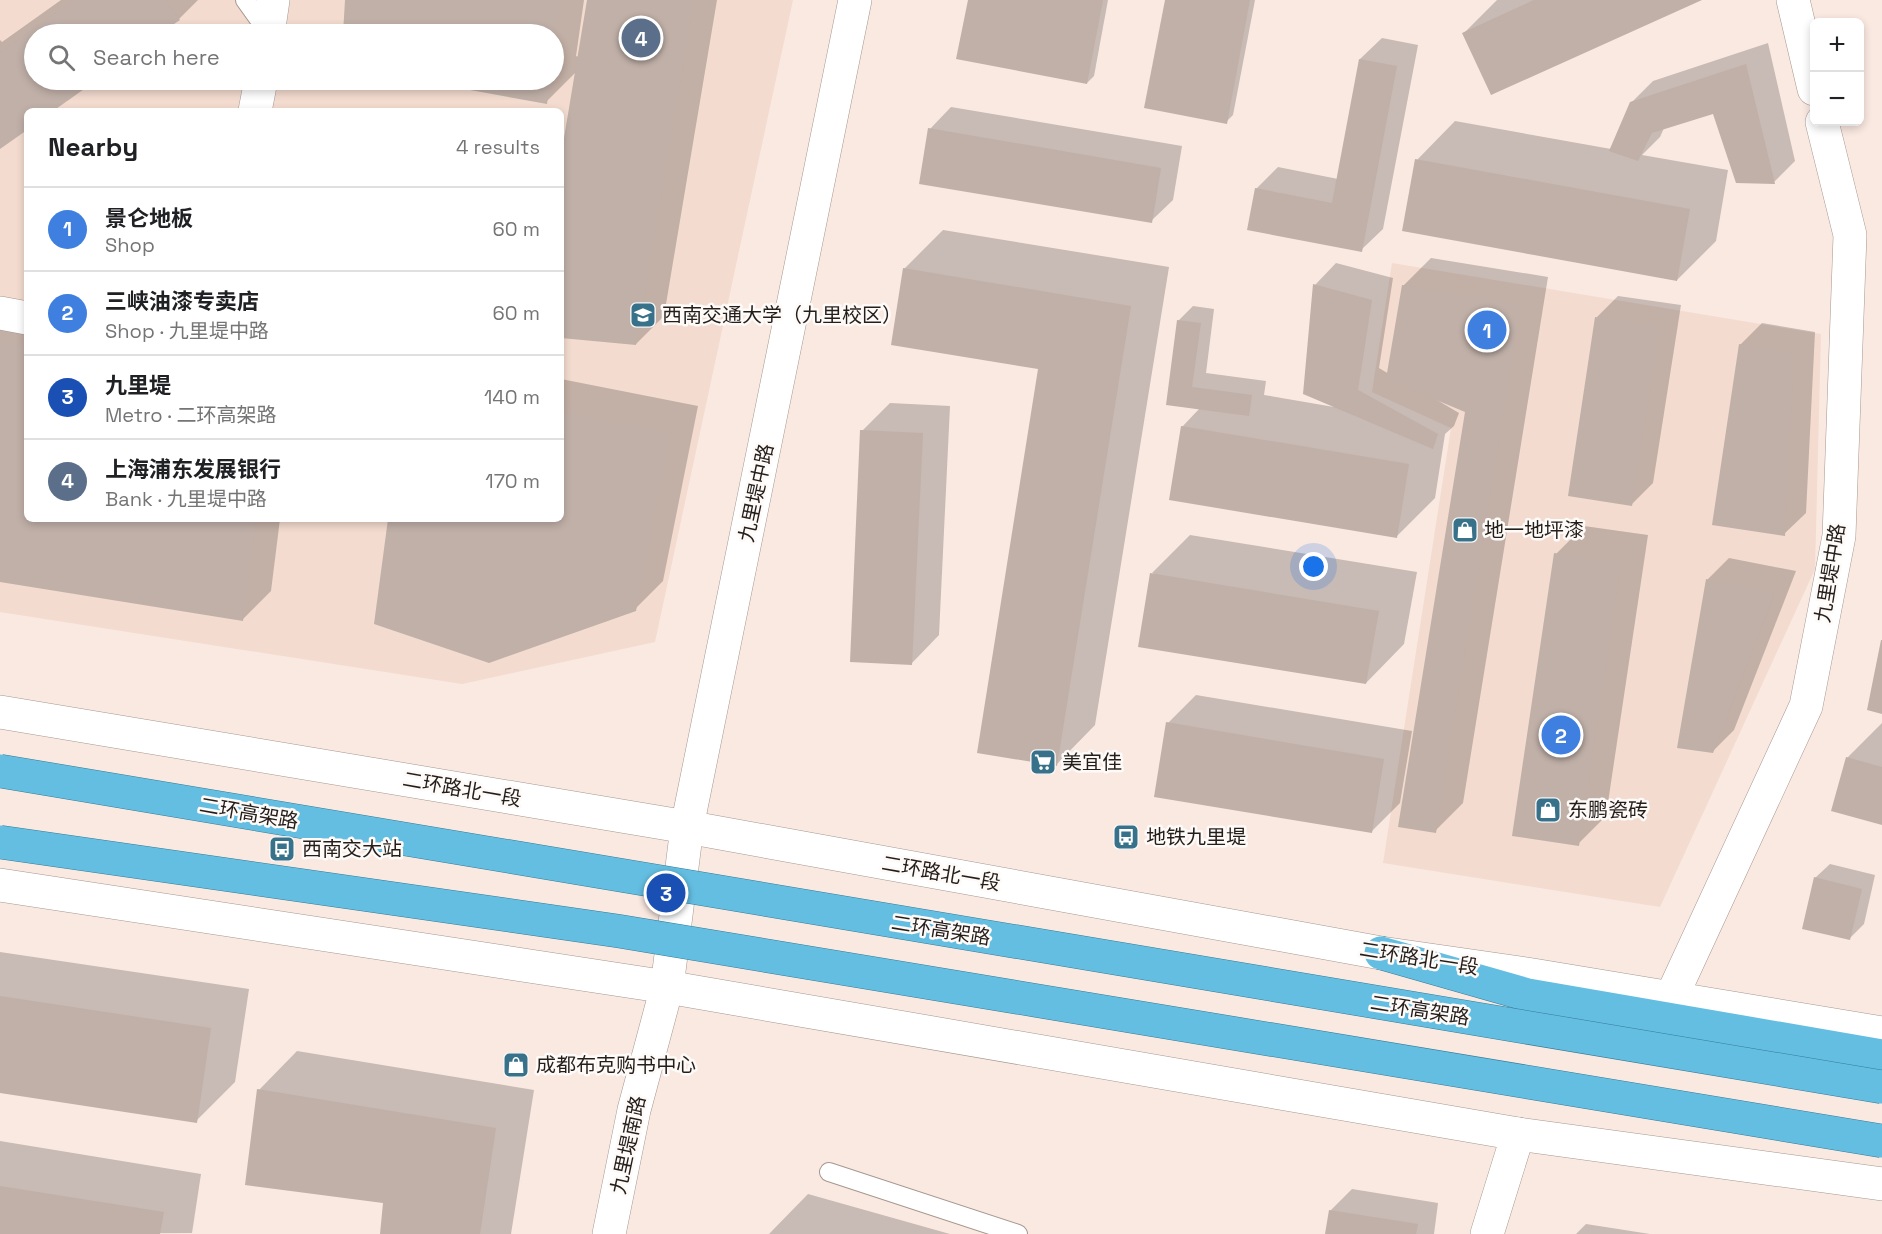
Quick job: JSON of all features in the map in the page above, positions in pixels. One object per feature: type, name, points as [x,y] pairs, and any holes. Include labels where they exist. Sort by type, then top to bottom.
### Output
[{"type":"highway","name":"二环高架路","points":[[0,771],[1882,1087]]},
{"type":"highway","points":[[0,842],[618,931],[1882,1141]]},
{"type":"highway","points":[[1381,953],[1528,995],[1882,1056]]},
{"type":"main road","points":[[269,24],[273,0]]},
{"type":"main road","name":"九里堤中路","points":[[667,987],[687,827],[855,0]]},
{"type":"main road","points":[[1793,0],[1811,72]]},
{"type":"main road","points":[[256,108],[259,90]]},
{"type":"main road","name":"九里堤中路","points":[[1671,998],[1806,706],[1839,536],[1850,235],[1823,126]]},
{"type":"main road","points":[[0,314],[24,318]]},
{"type":"main road","name":"二环路北一段","points":[[0,712],[687,827],[1381,953],[1533,975],[1882,1033]]},
{"type":"main road","points":[[0,885],[667,987],[1518,1134],[1882,1184]]},
{"type":"main road","name":"九里堤南路","points":[[609,1234],[634,1110],[667,987]]},
{"type":"main road","points":[[1487,1234],[1518,1134]]},
{"type":"lane","points":[[245,0],[262,24]]},
{"type":"lane","points":[[830,1172],[1018,1234]]},
{"type":"shaded area","name":"西南交通大学（九里校区）","points":[[0,0],[793,0],[655,642],[462,684],[0,612]]},
{"type":"shaded area","points":[[1392,263],[1821,334],[1815,569],[1660,907],[1383,863],[1451,428],[1372,392]]},
{"type":"building","points":[[70,0],[166,0],[180,20],[174,24],[40,24],[71,2]]},
{"type":"building","points":[[345,0],[560,0],[557,24],[344,24]]},
{"type":"building","points":[[587,0],[694,0],[636,345],[564,338],[564,138]]},
{"type":"building","points":[[968,0],[1103,0],[1087,84],[956,59]]},
{"type":"building","points":[[1165,0],[1250,0],[1227,124],[1144,108]]},
{"type":"building","points":[[1534,0],[1702,0],[1491,95],[1462,33]]},
{"type":"building","points":[[24,36],[24,90],[83,90],[57,108],[24,108],[24,132],[0,149],[0,53]]},
{"type":"building","points":[[1359,59],[1397,66],[1362,252],[1247,230],[1255,188],[1332,203]]},
{"type":"building","points":[[1746,64],[1775,184],[1736,183],[1713,114],[1652,133],[1638,161],[1609,151],[1630,102]]},
{"type":"building","points":[[470,90],[549,90],[547,104]]},
{"type":"building","points":[[928,128],[1161,168],[1152,223],[919,184]]},
{"type":"building","points":[[1415,159],[1690,209],[1677,281],[1402,231]]},
{"type":"building","points":[[903,268],[1131,306],[1057,766],[977,753],[1038,369],[891,345]]},
{"type":"building","points":[[1313,284],[1372,300],[1358,390],[1438,434],[1433,449],[1303,394]]},
{"type":"building","points":[[1402,285],[1521,304],[1436,833],[1398,827],[1465,412],[1386,379]]},
{"type":"building","points":[[1595,317],[1660,326],[1632,506],[1568,496]]},
{"type":"building","points":[[1177,320],[1201,323],[1192,387],[1252,395],[1249,416],[1166,405]]},
{"type":"building","points":[[0,341],[24,345],[24,522],[256,522],[243,621],[0,582]]},
{"type":"building","points":[[1739,344],[1794,353],[1785,536],[1712,525]]},
{"type":"building","points":[[564,413],[671,433],[636,611],[489,663],[374,624],[388,522],[564,522]]},
{"type":"building","points":[[1181,426],[1409,464],[1397,538],[1169,500]]},
{"type":"building","points":[[860,430],[923,433],[912,665],[850,662]]},
{"type":"building","points":[[1554,553],[1621,563],[1579,846],[1512,836]]},
{"type":"building","points":[[1150,573],[1379,611],[1366,684],[1138,647]]},
{"type":"building","points":[[1706,579],[1775,593],[1713,753],[1677,748]]},
{"type":"building","points":[[1882,640],[1882,714],[1867,710]]},
{"type":"building","points":[[1166,722],[1384,759],[1372,833],[1154,797]]},
{"type":"building","points":[[1846,757],[1882,767],[1882,825],[1831,811]]},
{"type":"building","points":[[1814,877],[1862,889],[1850,940],[1802,929]]},
{"type":"building","points":[[0,996],[211,1028],[197,1123],[0,1093]]},
{"type":"building","points":[[257,1089],[496,1128],[480,1234],[380,1234],[383,1203],[245,1185]]},
{"type":"building","points":[[0,1186],[164,1212],[160,1234],[0,1234]]},
{"type":"building","points":[[1329,1210],[1418,1224],[1416,1234],[1325,1234]]},
{"type":"place","name":"上海浦东发展银行","points":[[641,38]]},
{"type":"place","name":"西南交通大学（九里校区）","points":[[643,315]]},
{"type":"place","name":"景仑地板","points":[[1487,330]]},
{"type":"place","name":"地一地坪漆","points":[[1465,530]]},
{"type":"place","name":"三峡油漆专卖店","points":[[1561,735]]},
{"type":"place","name":"美宜佳","points":[[1043,762]]},
{"type":"place","name":"东鹏瓷砖","points":[[1548,810]]},
{"type":"place","name":"地铁九里堤","points":[[1126,837]]},
{"type":"place","name":"西南交大站","points":[[282,849]]},
{"type":"place","name":"九里堤","points":[[666,893]]},
{"type":"place","name":"成都布克购书中心","points":[[516,1065]]}]
